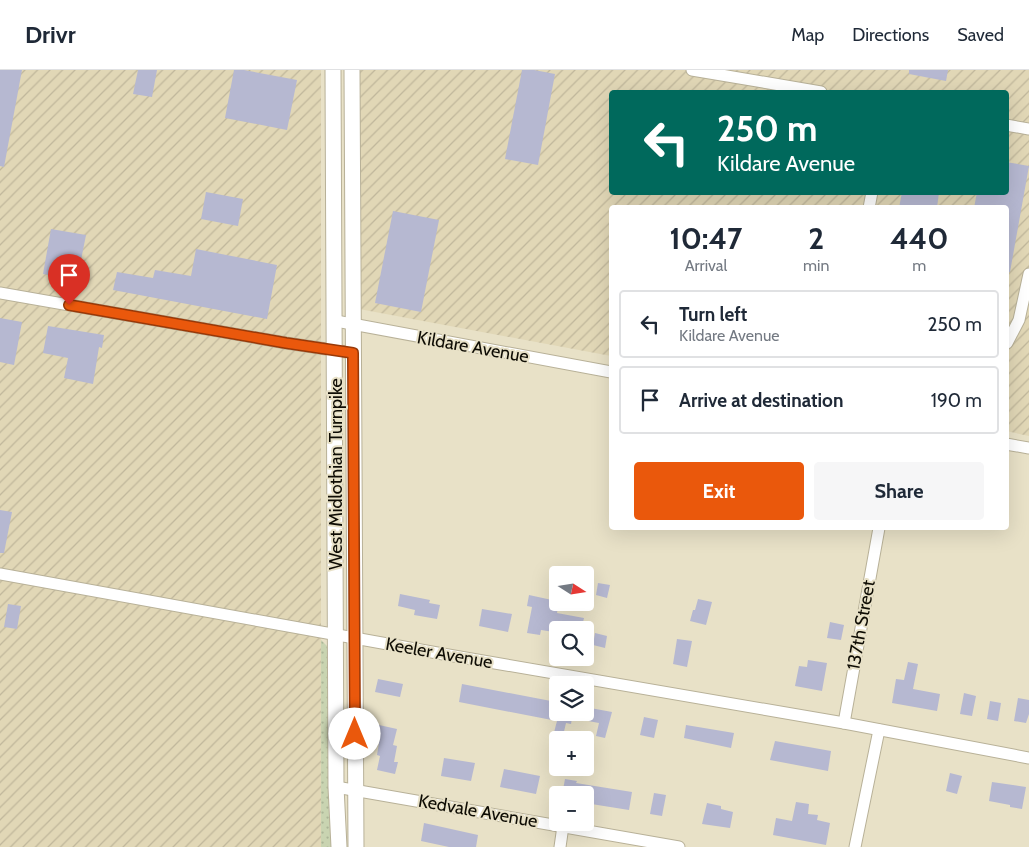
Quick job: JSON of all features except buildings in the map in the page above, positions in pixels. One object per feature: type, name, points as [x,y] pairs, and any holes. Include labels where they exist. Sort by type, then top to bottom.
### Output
[{"type":"main road","name":"West Midlothian Turnpike","points":[[334,70],[336,787],[339,847]]},
{"type":"main road","name":"West Midlothian Turnpike","points":[[352,70],[356,847]]},
{"type":"street","points":[[692,70],[809,90]]},
{"type":"street","points":[[1009,126],[1029,129]]},
{"type":"street","points":[[1009,339],[1019,320],[1029,274]]},
{"type":"street","points":[[0,293],[353,353]]},
{"type":"street","name":"Kildare Avenue","points":[[336,322],[609,372]]},
{"type":"street","points":[[1009,445],[1029,448]]},
{"type":"street","name":"137th Street","points":[[844,723],[879,530]]},
{"type":"street","name":"Keeler Avenue","points":[[0,574],[844,723],[1029,758]]},
{"type":"street","points":[[855,847],[879,730]]},
{"type":"street","name":"Kedvale Avenue","points":[[336,787],[549,824]]},
{"type":"street","points":[[560,847],[562,831]]},
{"type":"street","name":"Kedvale Avenue","points":[[590,831],[678,847]]},
{"type":"shaded area","points":[[0,70],[321,70],[321,847],[0,847]]},
{"type":"shaded area","points":[[359,70],[1029,70],[1029,436],[1009,432],[1009,205],[609,205],[609,356],[359,309]]},
{"type":"green space","points":[[321,640],[327,646],[329,658],[332,847],[321,847]]},
{"type":"route","points":[[69,305],[353,353],[355,734]]}]
